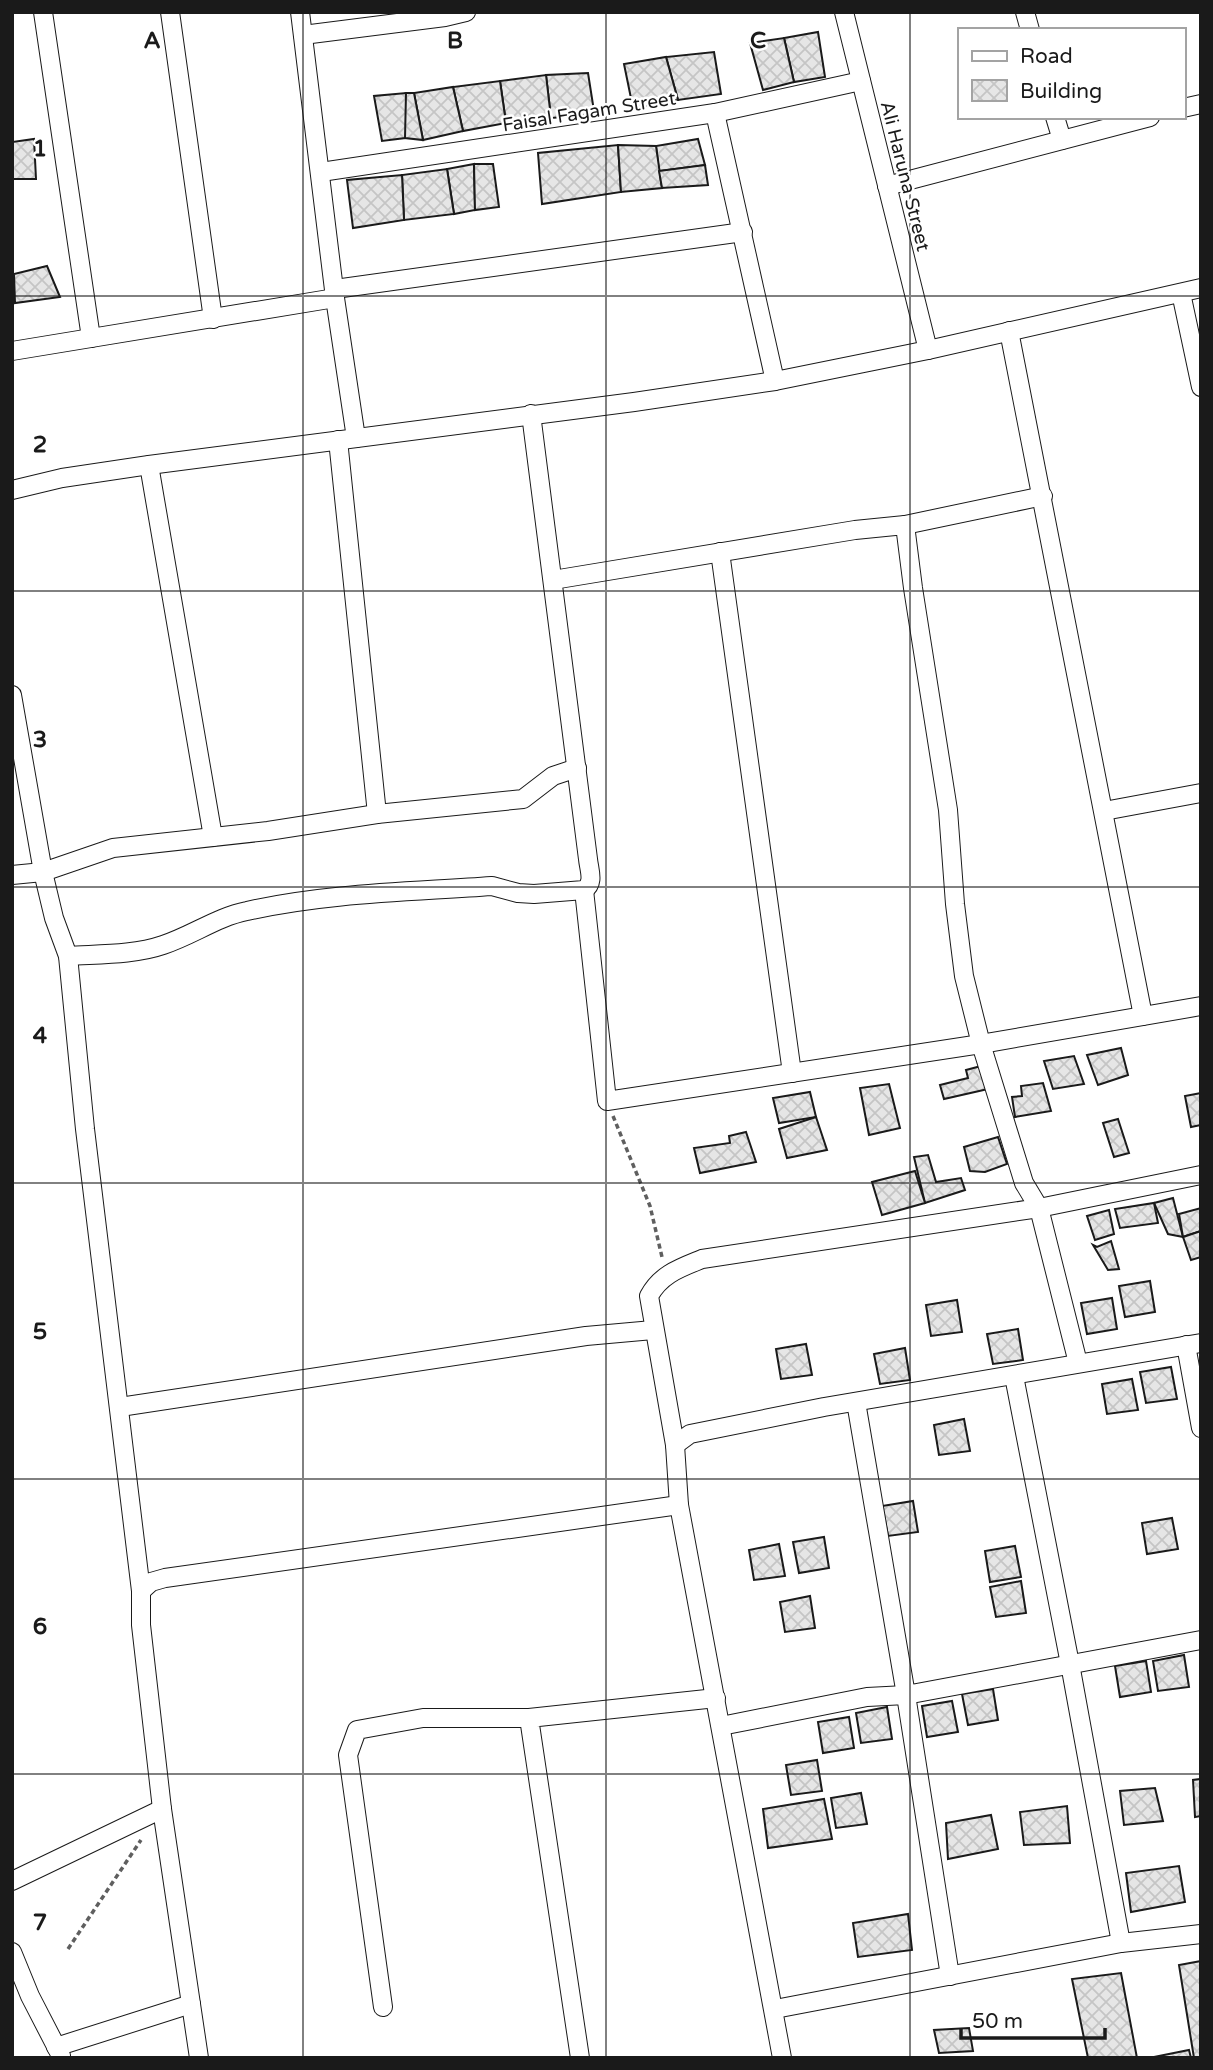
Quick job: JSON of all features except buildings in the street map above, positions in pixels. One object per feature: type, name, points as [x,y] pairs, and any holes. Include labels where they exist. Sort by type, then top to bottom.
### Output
[{"type":"street","points":[[43,12],[91,338]]},
{"type":"street","points":[[170,12],[213,319]]},
{"type":"street","points":[[300,12],[335,293],[377,814]]},
{"type":"street","points":[[303,35],[466,12]]},
{"type":"street","name":"Ali Haruna Street","points":[[844,12],[928,350]]},
{"type":"street","name":"Faisal Fagam Street","points":[[321,172],[715,113],[861,82]]},
{"type":"street","points":[[715,113],[775,381]]},
{"type":"street","points":[[1056,119],[1062,140]]},
{"type":"street","points":[[887,186],[1142,119]]},
{"type":"street","points":[[12,351],[213,319],[335,293],[743,232]]},
{"type":"street","points":[[12,490],[62,478],[149,465],[775,381],[928,350],[1201,288]]},
{"type":"street","points":[[1181,293],[1201,387]]},
{"type":"street","points":[[1009,331],[1143,1016]]},
{"type":"street","points":[[68,956],[136,951],[159,946],[185,937],[218,918],[290,902],[492,886],[534,894],[584,890],[591,882],[531,414]]},
{"type":"street","points":[[149,465],[213,837]]},
{"type":"street","points":[[553,580],[856,530],[905,525],[1043,496]]},
{"type":"street","points":[[905,525],[948,810],[964,976],[981,1044],[1024,1183],[1039,1208],[1078,1363]]},
{"type":"street","points":[[720,552],[792,1073]]},
{"type":"street","points":[[12,695],[16,744],[43,872],[54,918],[68,956],[141,1591],[141,1625],[162,1809],[200,2058]]},
{"type":"street","points":[[12,875],[43,872],[113,848],[377,814],[523,799],[553,776],[577,768]]},
{"type":"street","points":[[1104,811],[1201,793]]},
{"type":"street","points":[[584,890],[607,1101],[981,1044],[1201,1006]]},
{"type":"street","points":[[782,2058],[680,1505],[675,1445],[649,1296],[656,1283],[666,1275],[702,1259],[1039,1208],[1201,1175]]},
{"type":"street","points":[[120,1407],[586,1336],[653,1330]]},
{"type":"street","points":[[675,1445],[690,1434],[856,1402],[1193,1344],[1201,1428]]},
{"type":"street","points":[[1014,1376],[1121,1943]]},
{"type":"street","points":[[856,1402],[950,1976]]},
{"type":"street","points":[[141,1591],[151,1582],[165,1578],[680,1505]]},
{"type":"street","points":[[721,1726],[867,1696],[906,1695],[1201,1640]]},
{"type":"street","points":[[383,2007],[348,1755],[357,1730],[423,1718],[529,1718],[716,1698]]},
{"type":"street","points":[[529,1718],[580,2058]]},
{"type":"street","points":[[12,1881],[162,1809]]},
{"type":"street","points":[[775,2009],[1121,1943],[1201,1934]]},
{"type":"street","points":[[12,1952],[30,1996],[59,2052],[191,2004]]},
{"type":"street","points":[[12,2003],[30,1996]]},
{"type":"path","points":[[607,1101],[650,1206],[666,1275]]},
{"type":"path","points":[[68,1949],[162,1809]]}]
